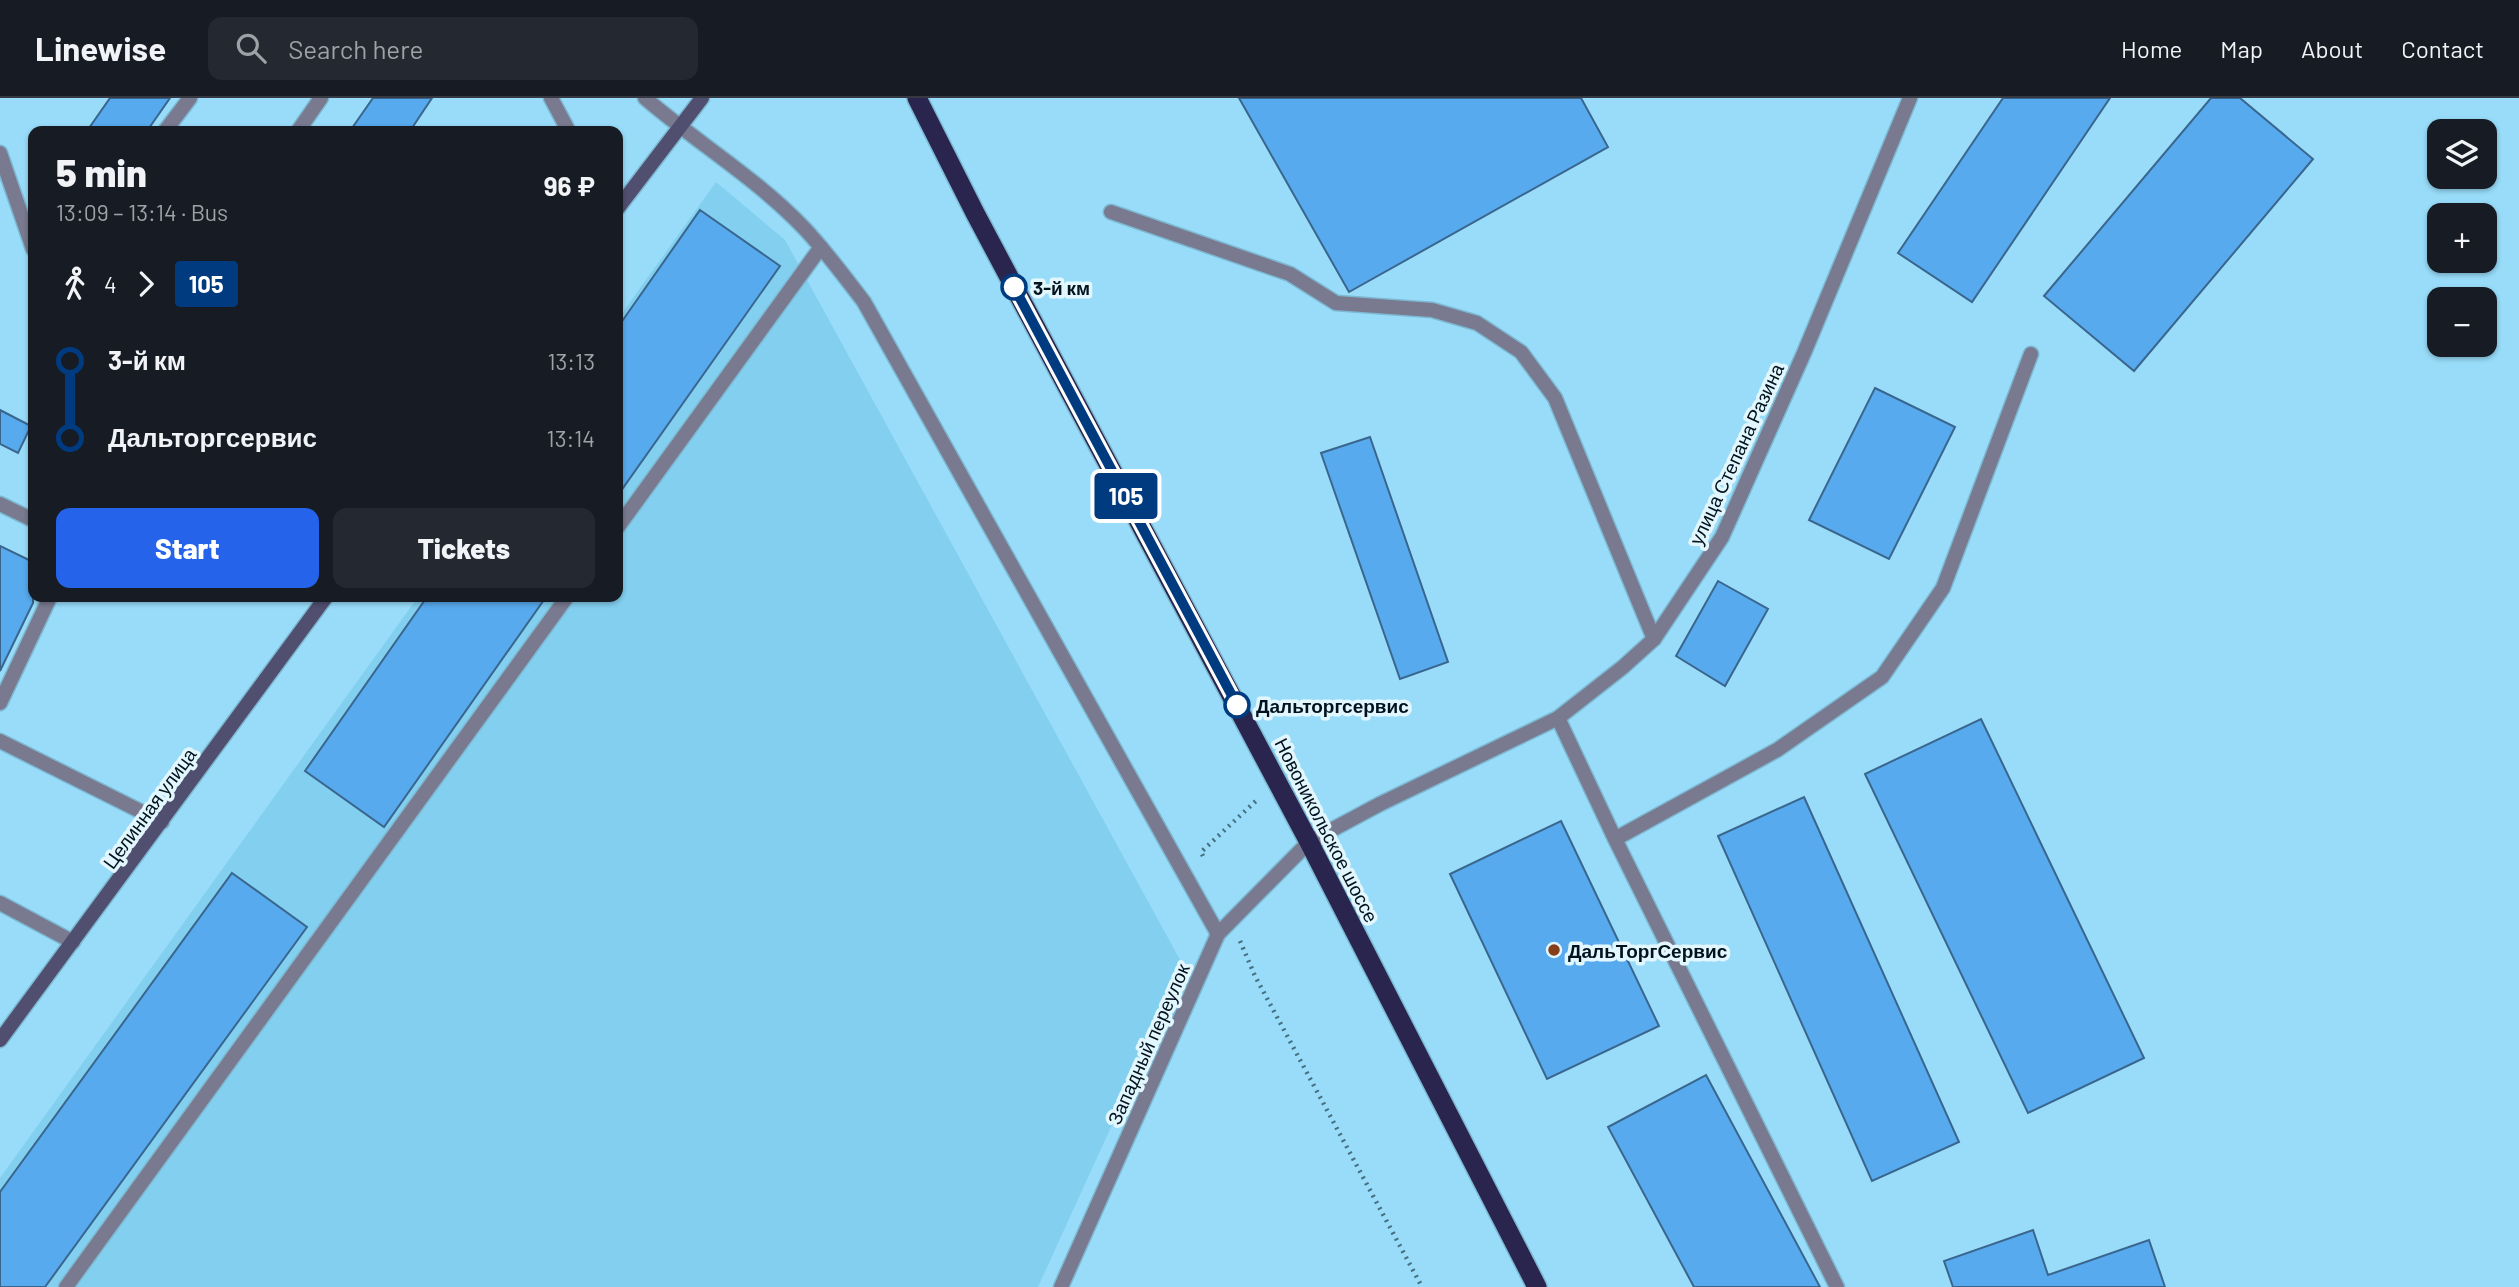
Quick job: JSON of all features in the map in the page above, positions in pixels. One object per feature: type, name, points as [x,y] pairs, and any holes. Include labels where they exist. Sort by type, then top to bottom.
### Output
[{"type":"highway","name":"Новоникольское шоссе","points":[[917,98],[975,214],[1309,842],[1537,1287]]},
{"type":"main road","points":[[623,201],[702,98]]},
{"type":"main road","name":"Целинная улица","points":[[0,1040],[322,602]]},
{"type":"street","points":[[170,126],[190,98]]},
{"type":"street","points":[[301,126],[321,98]]},
{"type":"street","points":[[551,98],[566,126]]},
{"type":"street","points":[[645,98],[752,181],[801,225],[864,302],[1218,934]]},
{"type":"street","name":"улица Степана Разина","points":[[1309,842],[1380,804],[1558,718],[1654,639],[1722,537],[1804,353],[1910,98]]},
{"type":"street","points":[[0,155],[28,235]]},
{"type":"street","points":[[1111,212],[1290,274],[1336,303],[1432,310],[1477,323],[1521,352],[1555,398],[1654,639]]},
{"type":"street","points":[[623,520],[821,247]]},
{"type":"street","points":[[1615,839],[1777,750],[1882,677],[1944,588],[2031,354]]},
{"type":"street","points":[[0,504],[28,518]]},
{"type":"street","points":[[0,703],[48,602]]},
{"type":"street","points":[[66,1287],[563,602]]},
{"type":"street","points":[[1558,718],[1837,1287]]},
{"type":"street","points":[[0,741],[162,822]]},
{"type":"street","name":"Западный переулок","points":[[1061,1287],[1218,934],[1309,842]]},
{"type":"street","points":[[0,903],[74,942]]},
{"type":"path","points":[[1206,863],[1201,852],[1277,781]]},
{"type":"path","points":[[1231,920],[1255,976],[1422,1287]]},
{"type":"shaded area","points":[[716,182],[785,240],[1184,967],[1038,1287],[0,1287],[0,1178],[414,602],[623,602],[623,312]]},
{"type":"building","points":[[110,98],[170,98],[150,126],[90,126]]},
{"type":"building","points":[[373,98],[432,98],[413,126],[353,126]]},
{"type":"building","points":[[1239,98],[1581,98],[1608,147],[1349,292]]},
{"type":"building","points":[[2003,98],[2110,98],[1972,302],[1898,253]]},
{"type":"building","points":[[2211,98],[2240,98],[2313,159],[2134,371],[2044,296]]},
{"type":"building","points":[[700,210],[780,266],[623,488],[623,320]]},
{"type":"building","points":[[1875,388],[1955,427],[1889,559],[1809,520]]},
{"type":"building","points":[[0,410],[28,424],[28,432],[18,453],[0,444]]},
{"type":"building","points":[[1370,437],[1448,662],[1400,679],[1321,453]]},
{"type":"building","points":[[0,546],[28,560],[28,602],[33,603],[0,671]]},
{"type":"building","points":[[1718,581],[1768,609],[1725,686],[1676,656]]},
{"type":"building","points":[[423,602],[542,602],[384,827],[305,771]]},
{"type":"building","points":[[1981,719],[2144,1058],[2028,1113],[1865,774]]},
{"type":"building","points":[[1804,797],[1959,1142],[1872,1181],[1718,836]]},
{"type":"building","name":"ДальТоргСервис","points":[[1561,821],[1659,1026],[1547,1079],[1450,874]]},
{"type":"building","points":[[232,873],[307,927],[45,1287],[0,1287],[0,1192]]},
{"type":"building","points":[[1706,1075],[1820,1287],[1694,1287],[1608,1127]]},
{"type":"building","points":[[2033,1230],[2048,1275],[2149,1240],[2165,1287],[1953,1287],[1944,1261]]},
{"type":"bus line","name":"105","points":[[1014,287],[1237,705]]},
{"type":"place","name":"3-й км","points":[[1014,287]]},
{"type":"place","name":"Дальторгсервис","points":[[1237,705]]},
{"type":"place","name":"ДальТоргСервис","points":[[1554,950]]}]
